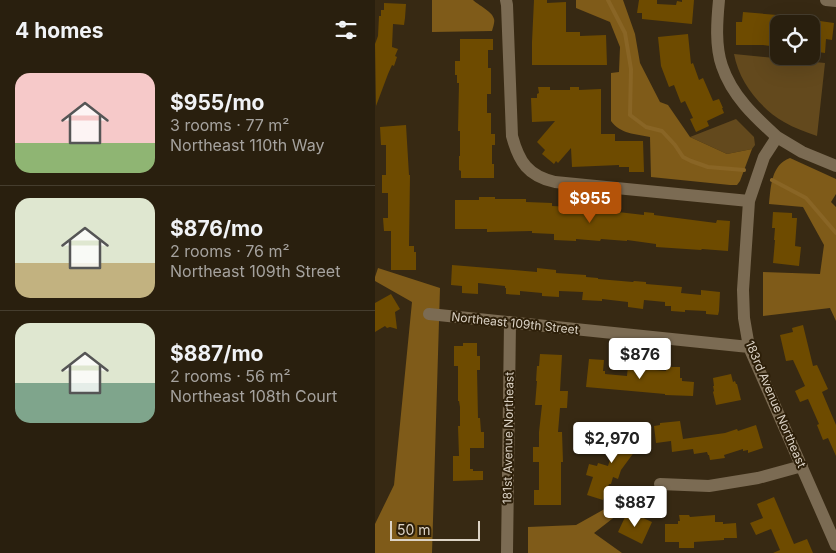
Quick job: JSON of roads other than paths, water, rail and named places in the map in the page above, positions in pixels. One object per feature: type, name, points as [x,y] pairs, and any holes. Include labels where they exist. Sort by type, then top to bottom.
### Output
[{"type":"street","points":[[506,0],[512,136],[516,150],[527,169],[536,176],[555,182],[749,201]]},
{"type":"street","points":[[719,0],[717,20],[721,66],[738,97],[753,115],[777,137],[802,152],[836,166]]},
{"type":"street","points":[[826,0],[836,1]]},
{"type":"street","name":"183rd Avenue Northeast","points":[[777,137],[764,157],[749,201],[743,290],[749,347],[836,545]]},
{"type":"street","name":"Northeast 109th Street","points":[[429,314],[749,347]]},
{"type":"street","name":"181st Avenue Northeast","points":[[507,553],[509,322]]},
{"type":"street","points":[[661,484],[709,486],[758,478],[802,466]]},
{"type":"waterway","points":[[608,0],[625,33],[631,69],[630,115],[646,127],[662,131],[683,157],[691,161],[708,167],[744,170]]},
{"type":"waterway","points":[[772,180],[806,198],[836,233]]}]
